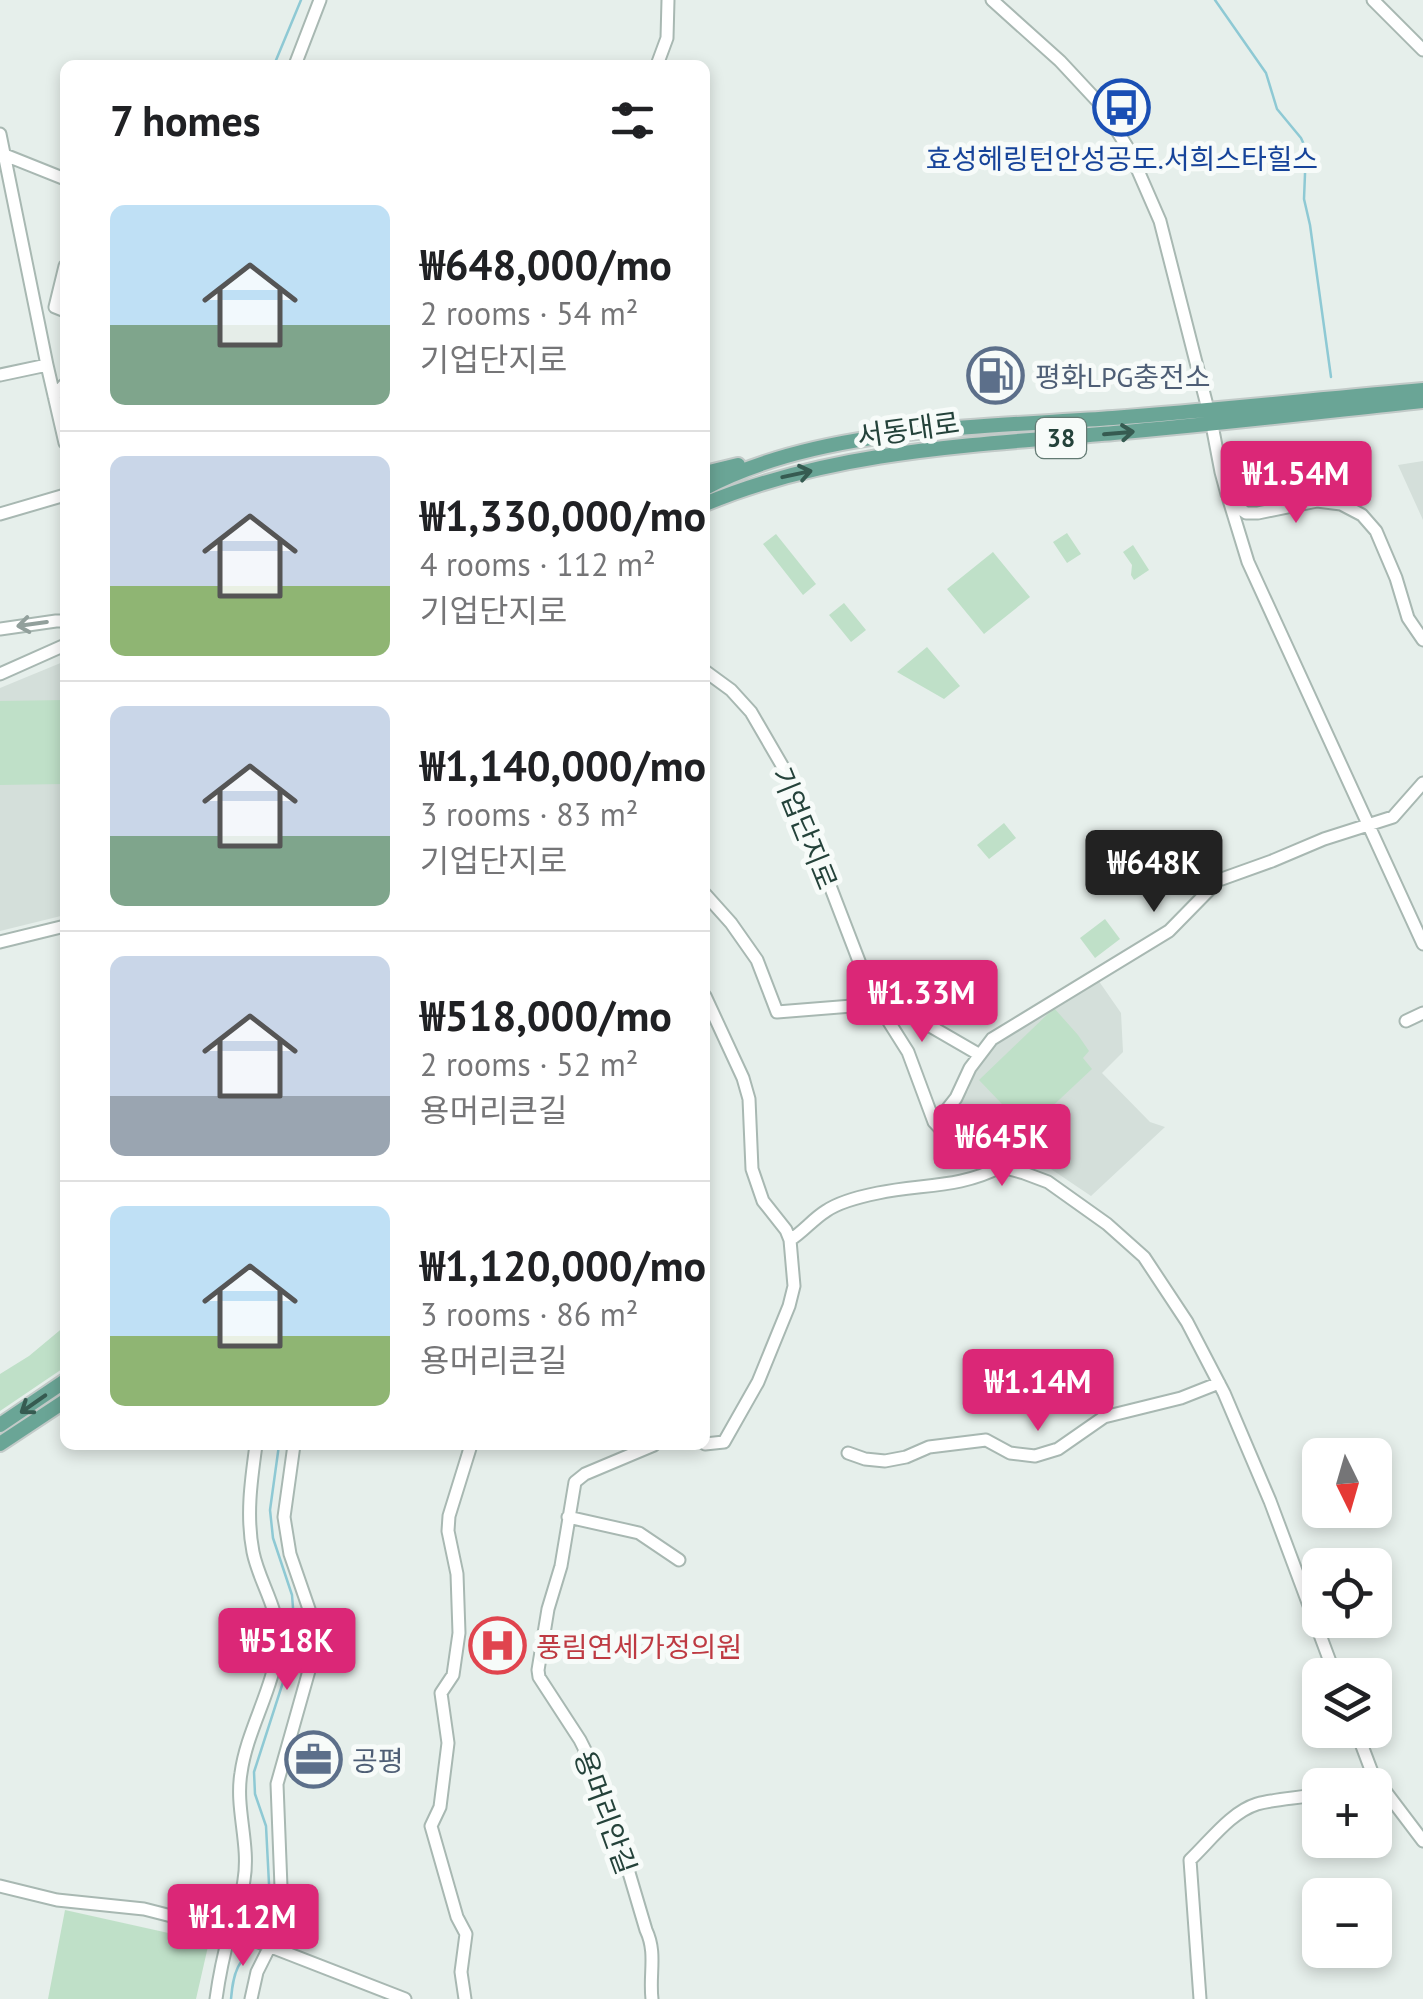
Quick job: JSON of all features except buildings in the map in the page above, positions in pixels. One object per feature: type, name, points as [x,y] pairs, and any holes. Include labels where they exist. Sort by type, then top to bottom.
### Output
[{"type":"main road","name":"서동대로","points":[[710,502],[784,476],[915,450],[1423,390]]},
{"type":"main road","name":"서동대로","points":[[710,486],[768,461],[850,442],[926,432],[1423,401]]},
{"type":"main road","points":[[710,472],[768,461]]},
{"type":"main road","points":[[0,1425],[60,1384]]},
{"type":"main road","points":[[0,1444],[60,1404]]},
{"type":"street","points":[[297,60],[320,0]]},
{"type":"street","points":[[660,60],[667,38],[668,0]]},
{"type":"street","points":[[992,0],[1060,61],[1100,105],[1128,150],[1160,221],[1227,494],[1248,562],[1423,944]]},
{"type":"street","points":[[1372,0],[1423,50]]},
{"type":"street","points":[[0,134],[60,422]]},
{"type":"street","points":[[2,153],[60,177]]},
{"type":"street","points":[[60,286],[55,307],[60,309]]},
{"type":"street","points":[[0,375],[47,365]]},
{"type":"street","points":[[54,396],[60,389]]},
{"type":"street","points":[[1227,494],[1246,513],[1317,501],[1342,504],[1362,514],[1376,530],[1408,618],[1423,640]]},
{"type":"street","points":[[0,514],[60,496]]},
{"type":"street","points":[[0,629],[60,623]]},
{"type":"street","points":[[0,674],[60,647]]},
{"type":"street","name":"기업단지로","points":[[710,675],[751,712],[786,774],[872,995],[908,1052],[934,1122],[960,1150],[977,1160],[1048,1182],[1084,1207],[1144,1257],[1187,1322],[1219,1383],[1270,1502],[1330,1658]]},
{"type":"street","points":[[934,1122],[956,1098],[970,1068],[992,1039],[1169,931],[1219,880],[1393,817],[1423,783]]},
{"type":"street","points":[[710,900],[757,960],[777,1012],[878,1004],[911,1015],[980,1055]]},
{"type":"street","points":[[0,942],[60,927]]},
{"type":"street","points":[[710,1006],[749,1098],[749,1154],[756,1186],[790,1240],[794,1286],[758,1382],[724,1442],[710,1443]]},
{"type":"street","points":[[1406,1022],[1423,1013]]},
{"type":"street","points":[[790,1240],[828,1210],[876,1193],[953,1184],[1000,1167]]},
{"type":"street","points":[[848,1453],[865,1460],[885,1461],[930,1447],[986,1440],[1010,1453],[1035,1456],[1058,1449],[1104,1417],[1181,1398],[1219,1383]]},
{"type":"street","points":[[216,1999],[244,1881],[240,1772],[278,1644],[277,1625],[250,1532],[248,1506],[255,1450]]},
{"type":"street","points":[[252,1999],[282,1887],[277,1784],[312,1660],[310,1612],[290,1554],[284,1517],[293,1450]]},
{"type":"street","points":[[465,1999],[461,1972],[466,1934],[457,1917],[432,1826],[440,1807],[448,1742],[440,1692],[452,1675],[458,1633],[457,1574],[448,1532],[449,1516],[469,1450]]},
{"type":"street","name":"용머리안길","points":[[642,1450],[575,1482],[562,1566],[548,1609],[538,1670],[594,1768],[619,1839],[652,1943],[652,1999]]},
{"type":"street","points":[[568,1517],[640,1533],[678,1560]]},
{"type":"street","points":[[1200,1999],[1190,1860],[1240,1812],[1258,1804],[1302,1798]]},
{"type":"street","points":[[1392,1800],[1423,1841]]},
{"type":"street","points":[[0,1886],[57,1900],[144,1909],[232,1932],[405,1999]]},
{"type":"shaded area","points":[[1423,461],[1423,520],[1398,465]]},
{"type":"shaded area","points":[[60,663],[60,916],[0,931],[0,688]]},
{"type":"shaded area","points":[[1096,977],[1121,1013],[1123,1052],[1102,1073],[1150,1122],[1165,1127],[1091,1196],[1045,1165],[1013,1157],[1016,1147],[993,1115],[948,1112],[968,1091],[976,1070],[1000,1039]]},
{"type":"green space","points":[[1067,533],[1081,554],[1067,563],[1053,542]]},
{"type":"green space","points":[[776,534],[816,584],[803,595],[763,544]]},
{"type":"green space","points":[[1133,545],[1149,570],[1134,580],[1132,565],[1123,552]]},
{"type":"green space","points":[[993,552],[1030,597],[984,634],[947,589]]},
{"type":"green space","points":[[844,603],[866,630],[851,642],[829,615]]},
{"type":"green space","points":[[927,647],[960,686],[944,699],[897,672]]},
{"type":"green space","points":[[60,700],[60,784],[0,785],[0,701]]},
{"type":"green space","points":[[1004,823],[1016,838],[989,859],[977,845]]},
{"type":"green space","points":[[1105,919],[1120,939],[1095,958],[1080,938]]},
{"type":"green space","points":[[1054,1008],[1089,1051],[1083,1058],[1092,1069],[1027,1130],[979,1080]]},
{"type":"green space","points":[[60,1330],[60,1370],[0,1411],[0,1374]]},
{"type":"green space","points":[[65,1910],[209,1942],[196,1999],[48,1999]]},
{"type":"waterway","points":[[276,60],[301,0]]},
{"type":"waterway","points":[[1215,0],[1266,73],[1277,109],[1306,149],[1304,199],[1331,377]]},
{"type":"waterway","points":[[256,1934],[269,1884],[266,1826],[255,1794],[254,1772],[285,1676],[290,1650],[287,1622],[293,1608],[273,1538],[270,1510],[278,1450]]},
{"type":"waterway","points":[[231,1999],[236,1971],[252,1947]]},
{"type":"place","name":"효성헤링턴안성공도.서희스타힐스","points":[[1122,107]]},
{"type":"place","name":"평화LPG충전소","points":[[996,376]]},
{"type":"place","name":"풍림연세가정의원","points":[[497,1646]]},
{"type":"place","name":"공평","points":[[313,1760]]}]
